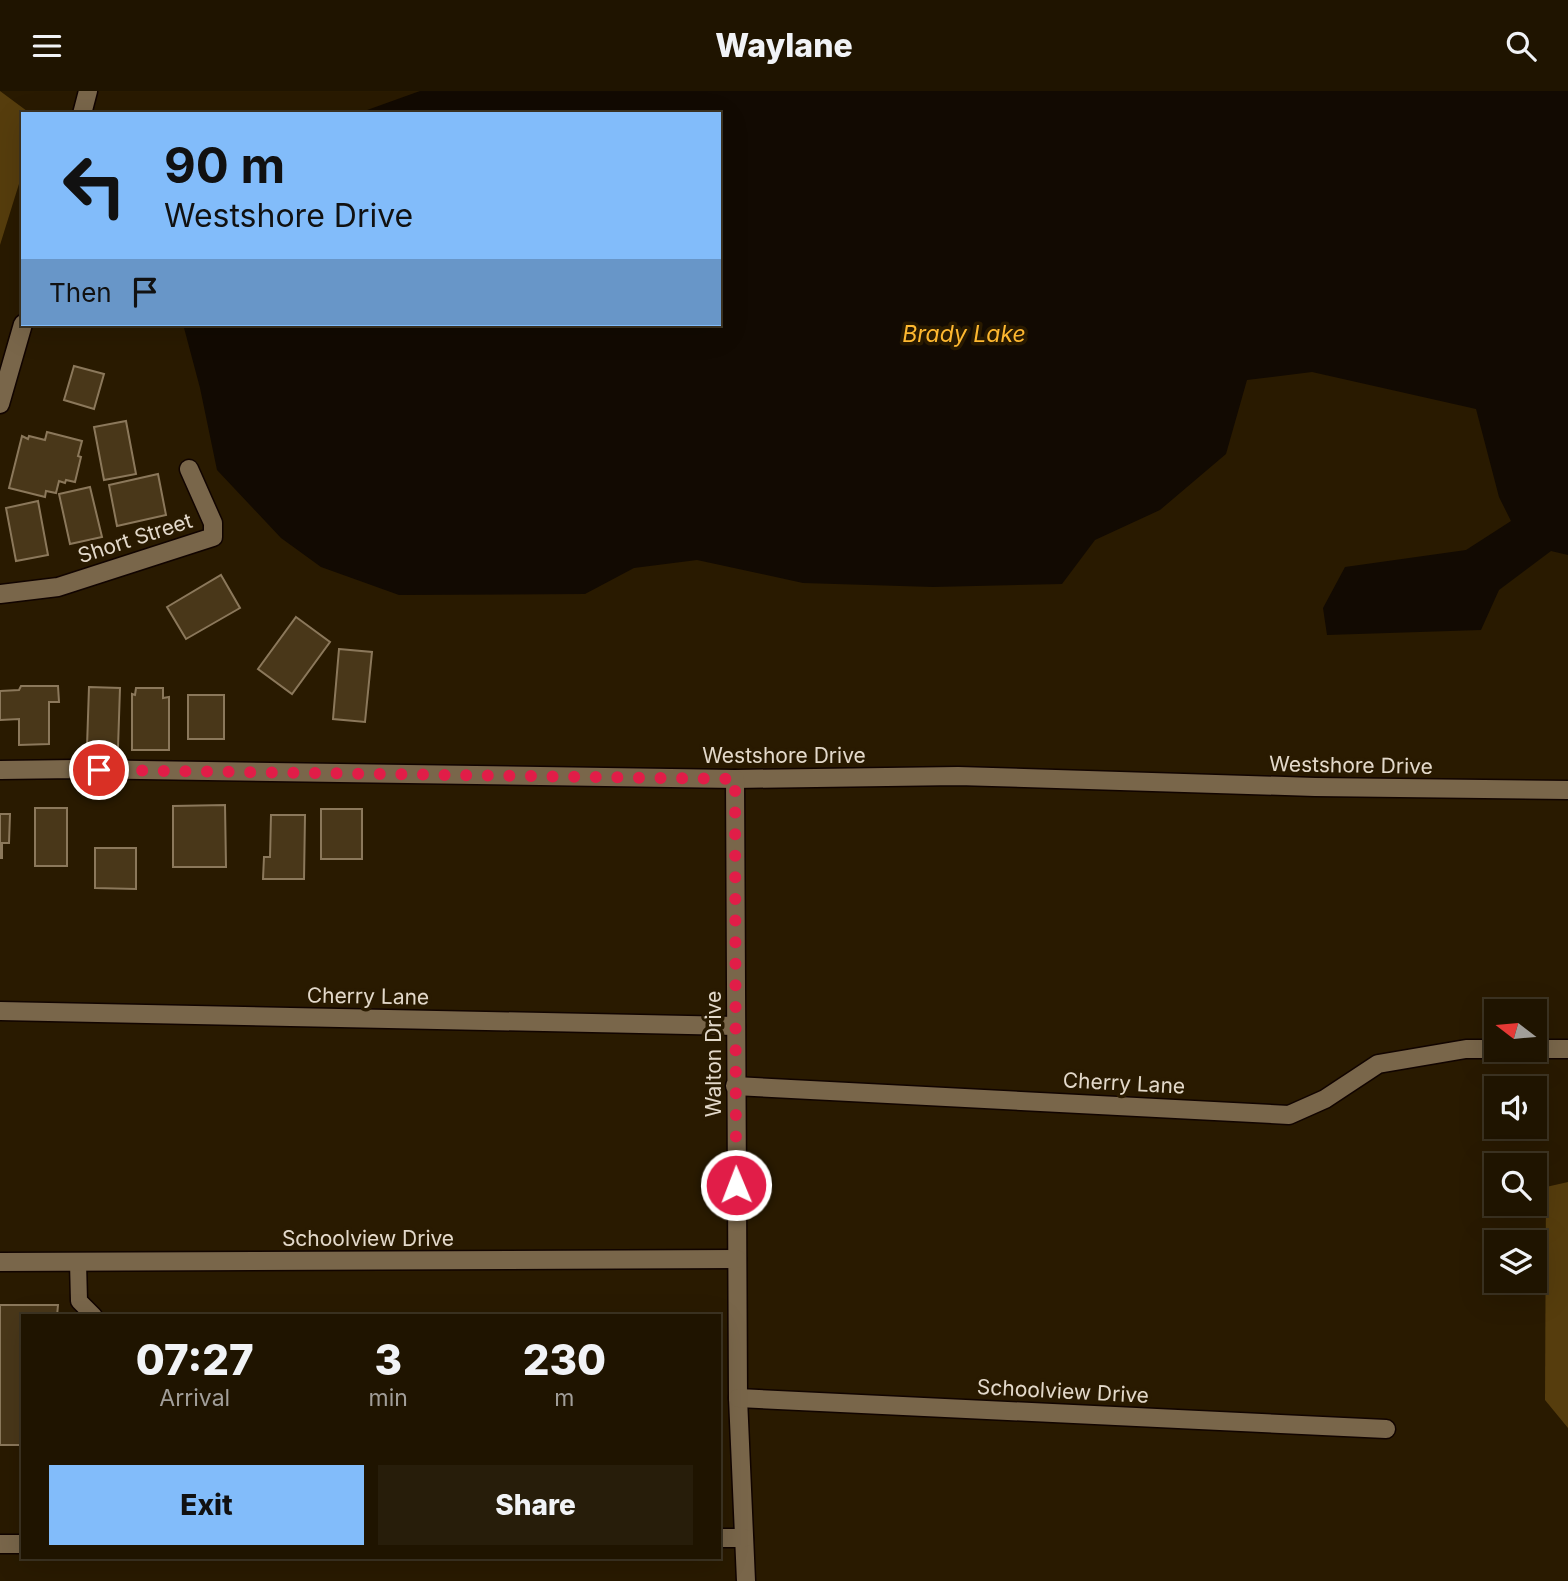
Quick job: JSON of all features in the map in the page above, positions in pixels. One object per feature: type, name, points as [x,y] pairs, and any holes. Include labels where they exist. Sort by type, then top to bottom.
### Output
[{"type":"street","points":[[83,112],[88,91]]},
{"type":"street","points":[[0,404],[22,326]]},
{"type":"street","name":"Short Street","points":[[0,594],[58,587],[213,537],[213,523],[189,469]]},
{"type":"street","name":"Westshore Drive","points":[[0,770],[735,779],[958,776],[1315,787],[1568,790]]},
{"type":"street","name":"Walton Drive","points":[[735,779],[738,1398],[746,1581]]},
{"type":"street","name":"Cherry Lane","points":[[0,1011],[736,1026]]},
{"type":"street","name":"Cherry Lane","points":[[735,1086],[1289,1115],[1325,1099],[1378,1064],[1466,1049],[1484,1049]]},
{"type":"street","points":[[1547,1049],[1568,1049]]},
{"type":"street","name":"Schoolview Drive","points":[[0,1262],[737,1259]]},
{"type":"street","name":"Schoolview Drive","points":[[738,1398],[1386,1429]]},
{"type":"street","points":[[721,1538],[744,1538]]},
{"type":"street","points":[[0,1544],[21,1544]]},
{"type":"lane","points":[[78,1262],[79,1301],[92,1314]]},
{"type":"shaded area","points":[[0,91],[28,112],[21,112],[21,177],[0,245]]},
{"type":"shaded area","points":[[1568,1182],[1568,1428],[1545,1400],[1547,1187]]},
{"type":"water","name":"Brady Lake","points":[[420,91],[1568,91],[1568,555],[1551,551],[1499,590],[1481,630],[1327,635],[1323,608],[1345,567],[1466,550],[1511,521],[1499,497],[1476,409],[1312,372],[1247,380],[1226,454],[1160,510],[1095,540],[1062,584],[933,587],[803,583],[697,560],[634,568],[585,594],[399,595],[321,567],[281,538],[217,470],[184,326],[721,326],[721,112],[362,112]]},
{"type":"building","points":[[74,366],[104,374],[94,409],[64,400]]},
{"type":"building","points":[[126,421],[136,474],[104,480],[94,427]]},
{"type":"building","points":[[47,432],[82,441],[75,482],[59,481],[56,493],[46,491],[45,497],[9,488],[22,436],[45,440]]},
{"type":"building","points":[[158,474],[166,515],[117,526],[109,485]]},
{"type":"building","points":[[90,487],[102,537],[70,544],[59,494]]},
{"type":"building","points":[[38,501],[48,555],[16,561],[6,508]]},
{"type":"building","points":[[221,575],[240,608],[186,639],[167,607]]},
{"type":"building","points":[[296,617],[330,642],[292,694],[258,669]]},
{"type":"building","points":[[339,649],[372,652],[365,722],[333,719]]},
{"type":"building","points":[[21,686],[58,686],[59,702],[49,702],[49,744],[19,745],[19,719],[0,720],[0,691],[19,690]]},
{"type":"building","points":[[89,687],[120,688],[118,748],[87,747]]},
{"type":"building","points":[[136,688],[163,688],[163,698],[169,697],[169,750],[132,750],[132,694],[135,695]]},
{"type":"building","points":[[188,695],[224,695],[224,739],[188,739]]},
{"type":"building","points":[[225,805],[226,867],[173,867],[173,806]]},
{"type":"building","points":[[35,808],[67,808],[67,866],[35,866]]},
{"type":"building","points":[[321,809],[362,809],[362,859],[321,859]]},
{"type":"building","points":[[0,814],[10,814],[9,843],[2,843],[2,858],[0,858]]},
{"type":"building","points":[[271,815],[305,815],[304,879],[263,879],[264,857],[270,857]]},
{"type":"building","points":[[95,848],[136,848],[136,889],[95,888]]},
{"type":"building","points":[[0,1305],[58,1305],[57,1314],[21,1314],[21,1445],[0,1445]]},
{"type":"route","points":[[99,770],[735,779],[736,1185]]}]
